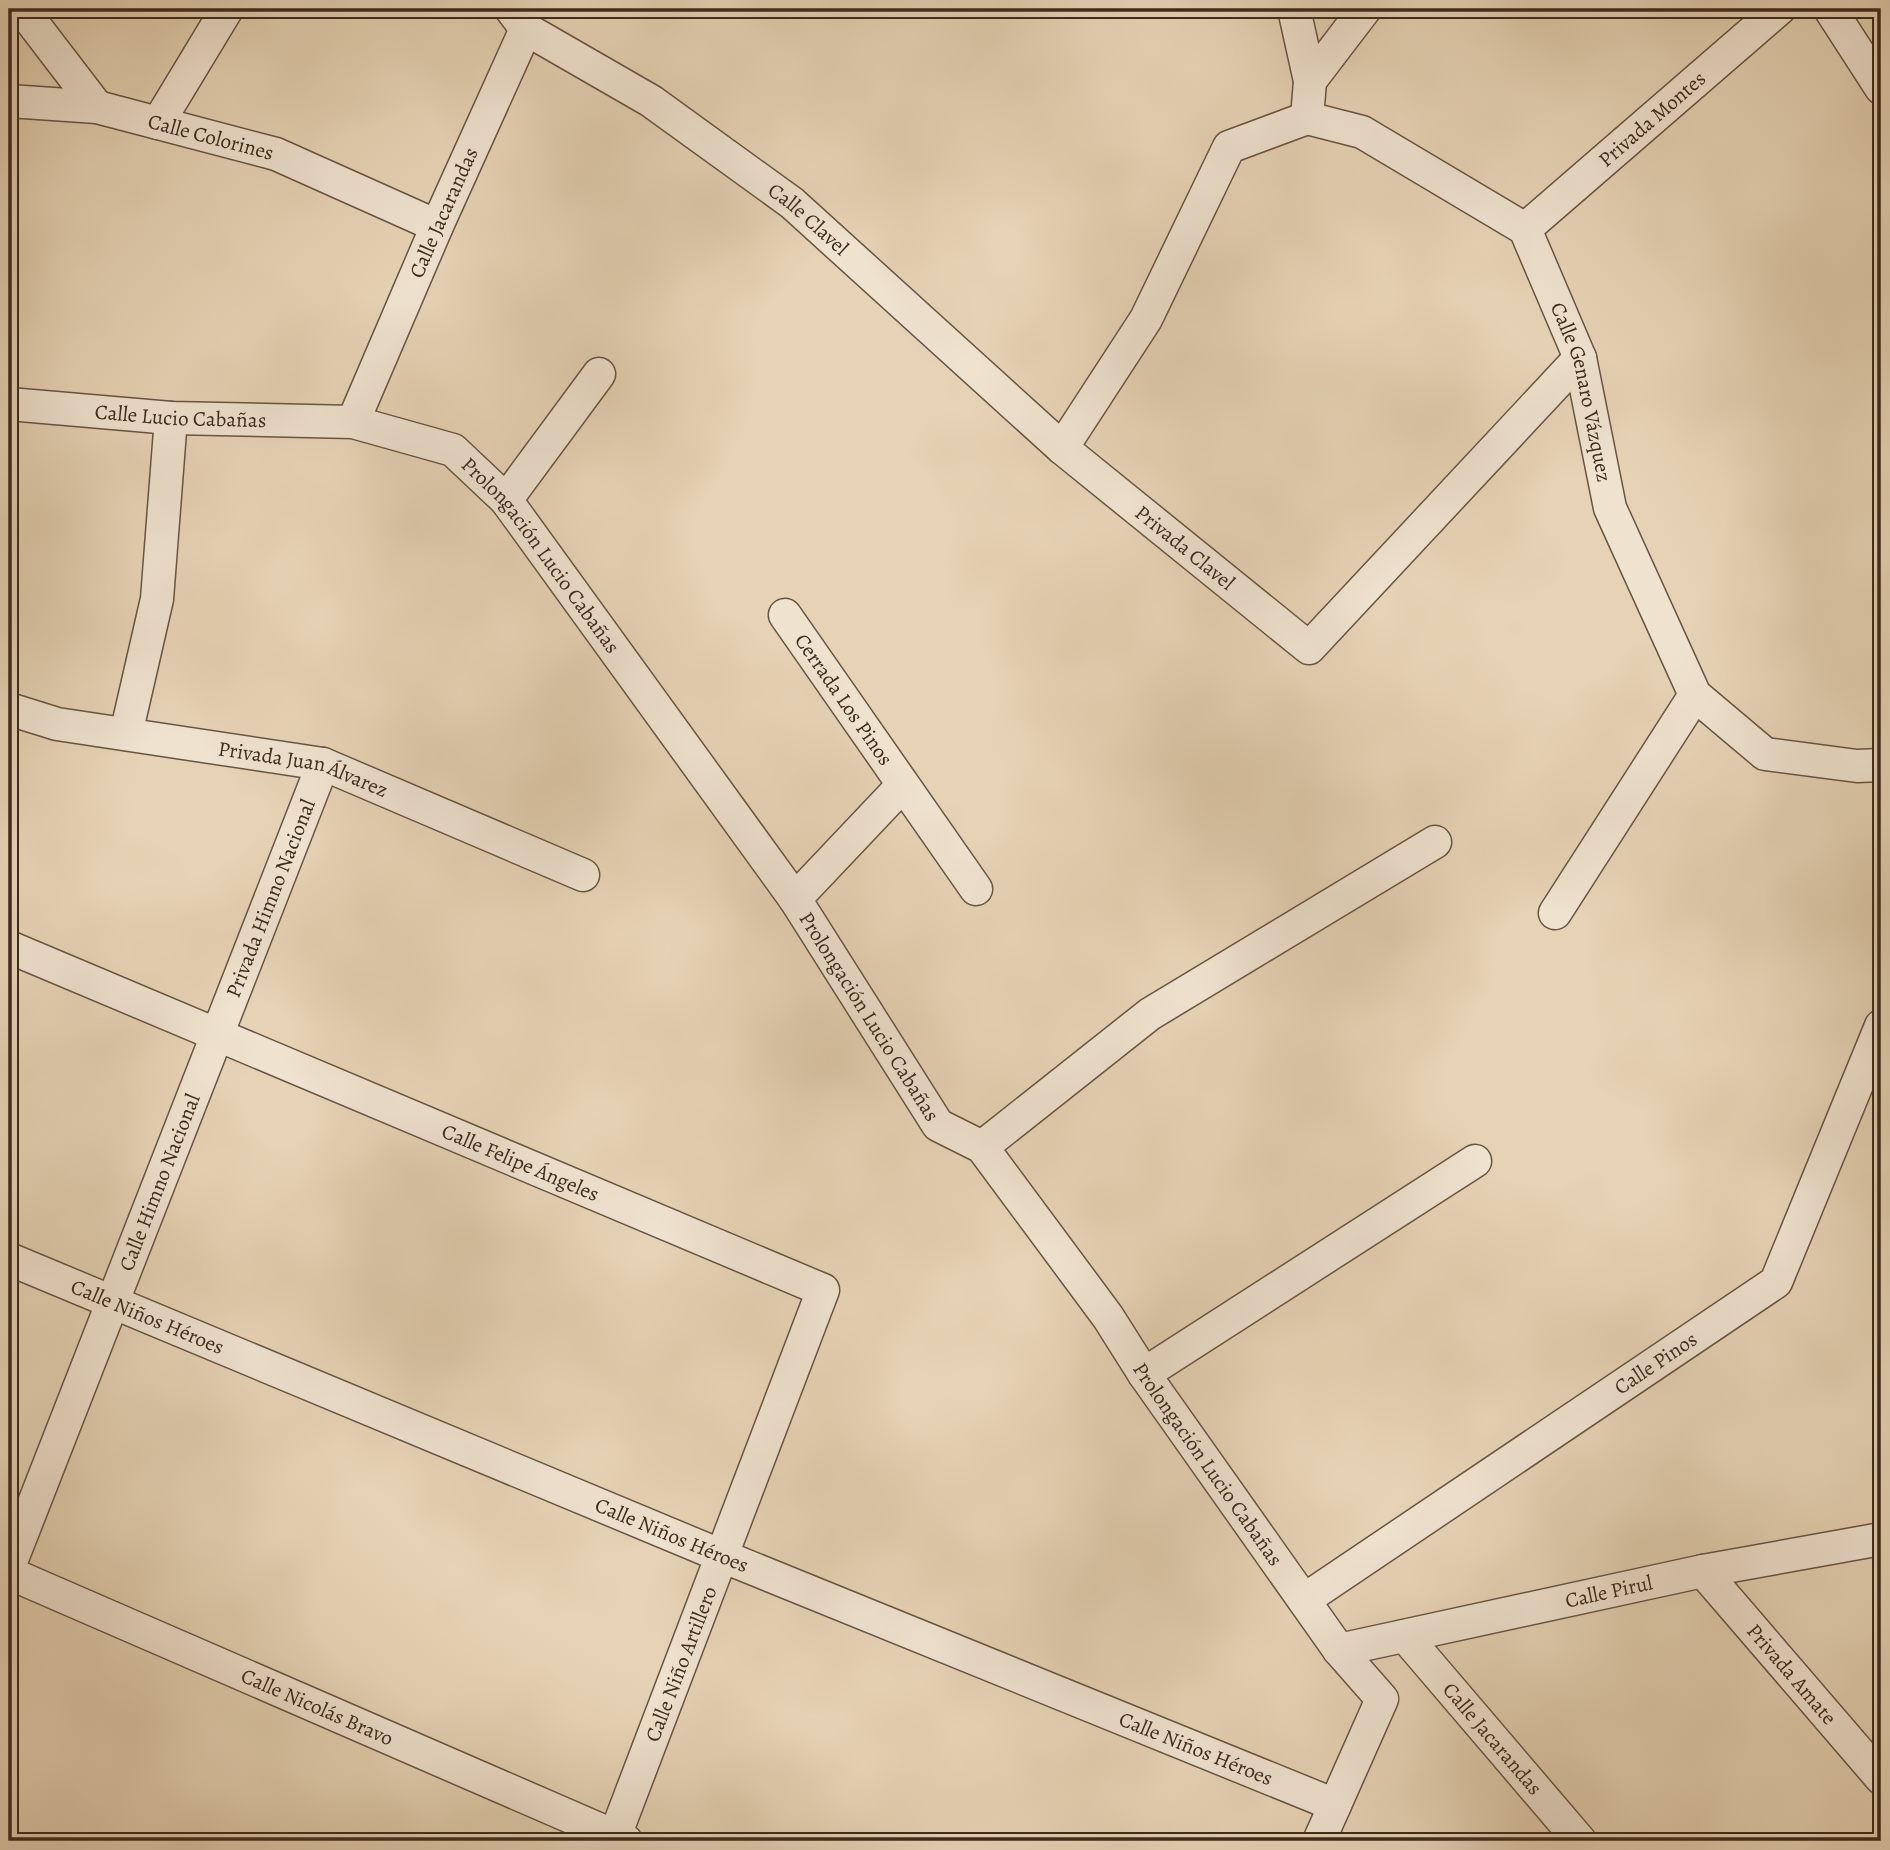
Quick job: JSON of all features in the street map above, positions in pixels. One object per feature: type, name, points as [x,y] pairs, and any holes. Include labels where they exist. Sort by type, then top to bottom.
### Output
[{"type":"street","points":[[22,9],[97,107]]},
{"type":"street","points":[[158,123],[227,9]]},
{"type":"street","points":[[1294,9],[1310,81],[1307,118]]},
{"type":"street","points":[[1310,81],[1365,9]]},
{"type":"street","name":"Privada Montes","points":[[1525,229],[1779,9]]},
{"type":"street","points":[[1830,9],[1881,88]]},
{"type":"street","name":"Calle Jacarandas","points":[[353,422],[437,226],[518,19]]},
{"type":"street","name":"Calle Clavel","points":[[518,19],[651,101],[792,203],[1062,448]]},
{"type":"street","points":[[9,101],[97,107]]},
{"type":"street","name":"Calle Colorines","points":[[97,107],[276,153],[437,226]]},
{"type":"street","points":[[1062,448],[1146,319],[1229,147],[1307,118],[1362,132],[1525,229]]},
{"type":"street","name":"Calle Genaro Vázquez","points":[[1525,229],[1580,358],[1611,508],[1695,695],[1765,754],[1857,766],[1881,765]]},
{"type":"street","name":"Privada Clavel","points":[[1062,448],[1309,649],[1580,358]]},
{"type":"street","points":[[506,500],[599,374]]},
{"type":"street","name":"Calle Lucio Cabañas","points":[[9,404],[171,418],[353,422]]},
{"type":"street","points":[[126,734],[157,599],[171,418]]},
{"type":"street","name":"Prolongación Lucio Cabañas","points":[[353,422],[453,450],[506,500],[795,899],[938,1125],[982,1147],[1108,1317],[1144,1374],[1339,1650],[1382,1699],[1335,1805]]},
{"type":"street","name":"Cerrada Los Pinos","points":[[785,615],[976,889]]},
{"type":"street","points":[[1555,913],[1695,695]]},
{"type":"street","name":"Privada Juan Álvarez","points":[[9,709],[57,724],[323,764],[583,875]]},
{"type":"street","name":"Privada Himno Nacional","points":[[219,1034],[323,764]]},
{"type":"street","name":"Cerrada Los Pinos","points":[[795,899],[902,786]]},
{"type":"street","points":[[982,1147],[1150,1014],[1435,842]]},
{"type":"street","name":"Calle Felipe Ángeles","points":[[9,947],[823,1290]]},
{"type":"street","name":"Calle Pinos","points":[[1304,1600],[1776,1282],[1881,1026]]},
{"type":"street","name":"Calle Himno Nacional","points":[[9,1567],[219,1034]]},
{"type":"street","points":[[1144,1374],[1475,1161]]},
{"type":"street","name":"Calle Niños Héroes","points":[[9,1259],[722,1556],[1335,1805]]},
{"type":"street","name":"Calle Niño Artillero","points":[[618,1840],[823,1290]]},
{"type":"street","name":"Calle Pirul","points":[[1339,1650],[1703,1571],[1881,1539]]},
{"type":"street","name":"Privada Amate","points":[[1703,1571],[1881,1778]]},
{"type":"street","name":"Calle Nicolás Bravo","points":[[9,1573],[618,1840]]},
{"type":"street","name":"Calle Jacarandas","points":[[1405,1636],[1580,1841]]},
{"type":"street","points":[[1319,1841],[1335,1805]]}]
